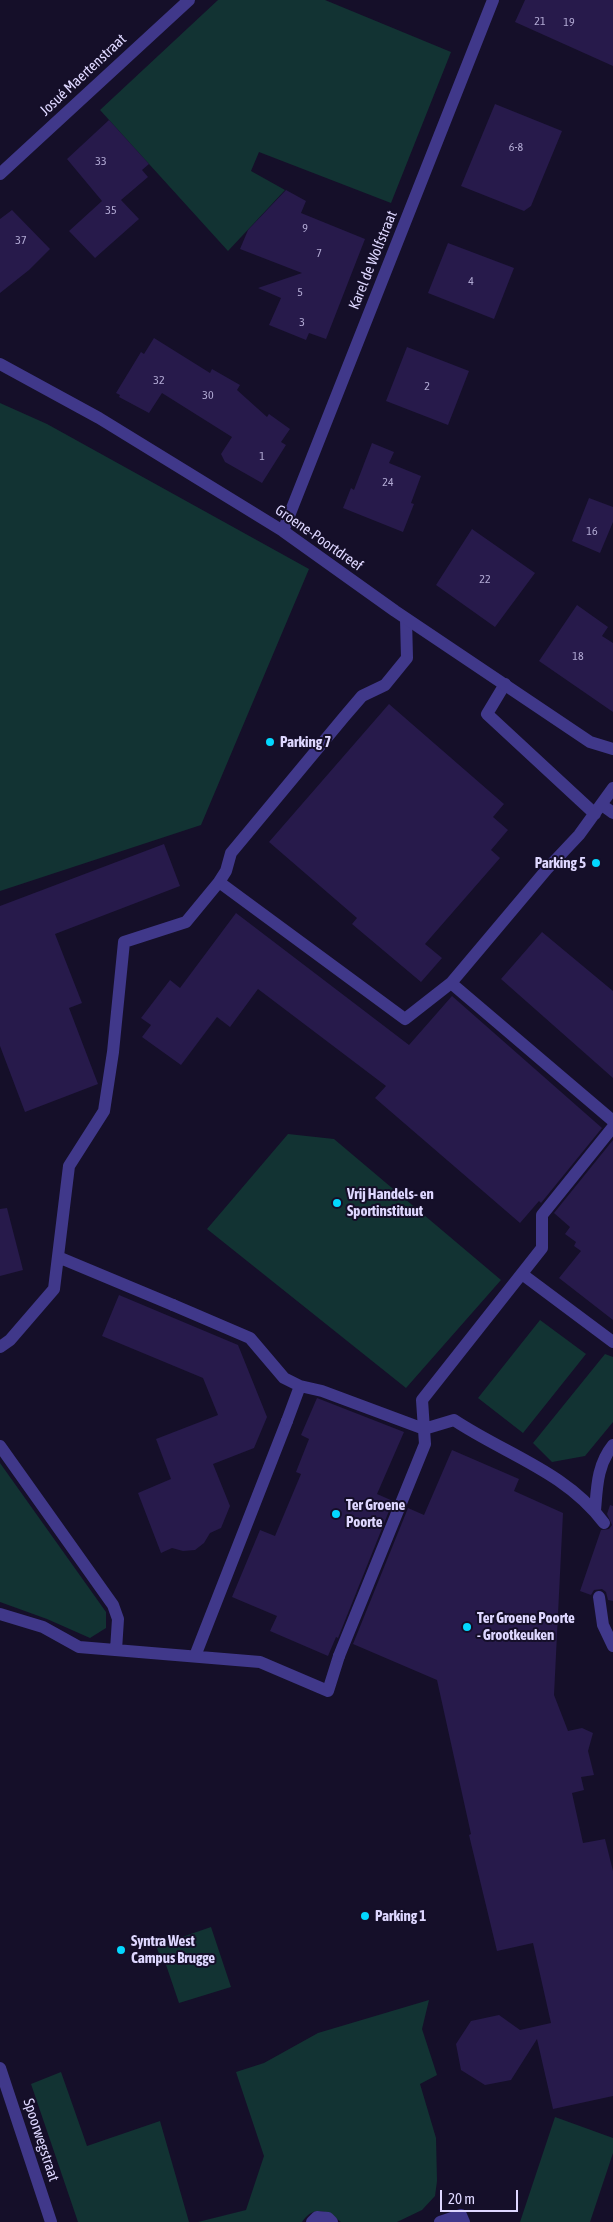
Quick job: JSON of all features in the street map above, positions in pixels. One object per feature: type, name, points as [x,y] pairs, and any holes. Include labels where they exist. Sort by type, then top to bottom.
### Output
[{"type":"street","name":"Josué Maertenstraat","points":[[0,174],[188,0]]},
{"type":"street","name":"Karel de Wolfstraat","points":[[284,532],[493,0]]},
{"type":"street","name":"Groene-Poortdreef","points":[[0,364],[99,418],[284,532],[406,619],[590,742],[613,749]]},
{"type":"street","points":[[0,1347],[10,1340],[54,1289],[70,1166],[104,1111],[114,1052],[124,942],[186,922],[219,882],[226,871],[231,853],[344,717],[362,696],[385,684],[407,658],[406,619]]},
{"type":"street","points":[[505,684],[487,714],[598,810],[613,813]]},
{"type":"street","points":[[219,882],[405,1020],[451,983],[598,810],[613,788]]},
{"type":"street","points":[[451,983],[613,1121]]},
{"type":"street","points":[[1,1616],[43,1628],[78,1646],[260,1662],[328,1691],[339,1656],[425,1444],[422,1400],[542,1248],[542,1215],[613,1127]]},
{"type":"street","points":[[58,1257],[250,1338],[284,1378],[300,1386],[322,1391],[424,1429],[454,1420],[480,1437],[564,1482],[595,1511],[604,1523]]},
{"type":"street","points":[[522,1274],[613,1342]]},
{"type":"street","points":[[195,1656],[300,1386]]},
{"type":"street","points":[[595,1511],[598,1474],[604,1456],[613,1445]]},
{"type":"street","points":[[0,1446],[113,1605],[118,1620],[116,1650]]},
{"type":"street","points":[[599,1597],[603,1625],[613,1646]]},
{"type":"street","name":"Spoorwegstraat","points":[[0,2068],[51,2222]]},
{"type":"street","points":[[312,2222],[317,2217],[328,2218],[332,2222]]},
{"type":"street","points":[[440,2222],[462,2218]]},
{"type":"green space","points":[[218,0],[325,0],[451,52],[391,203],[259,152],[251,171],[285,190],[228,251],[100,110]]},
{"type":"green space","points":[[0,403],[47,424],[309,569],[201,825],[0,891]]},
{"type":"green space","points":[[288,1134],[334,1139],[501,1280],[406,1388],[207,1229]]},
{"type":"green space","points":[[540,1320],[586,1354],[523,1433],[478,1398]]},
{"type":"green space","points":[[605,1354],[613,1357],[613,1422],[585,1456],[552,1462],[533,1443]]},
{"type":"green space","points":[[0,1463],[106,1612],[106,1628],[90,1638],[47,1619],[0,1602]]},
{"type":"green space","points":[[211,1927],[231,1987],[179,2003],[163,1956],[160,1956],[156,1946]]},
{"type":"green space","points":[[429,2000],[422,2029],[437,2075],[420,2084],[436,2138],[437,2181],[435,2196],[422,2210],[397,2222],[341,2222],[326,2212],[316,2211],[307,2216],[302,2222],[198,2222],[246,2210],[264,2156],[236,2072],[264,2063],[318,2033]]},
{"type":"green space","points":[[61,2072],[87,2146],[160,2121],[189,2222],[78,2222],[31,2084]]},
{"type":"green space","points":[[555,2117],[613,2138],[613,2153],[590,2222],[520,2222]]},
{"type":"building","points":[[525,0],[613,0],[613,66],[515,22]]},
{"type":"building","points":[[495,104],[562,131],[531,206],[524,211],[461,186]]},
{"type":"building","points":[[109,120],[149,164],[142,170],[148,177],[121,200],[139,219],[95,258],[69,231],[102,201],[67,159]]},
{"type":"building","points":[[286,190],[306,201],[301,213],[365,239],[326,339],[309,333],[306,340],[269,325],[281,298],[258,288],[302,273],[240,249],[248,230]]},
{"type":"building","points":[[12,210],[50,249],[29,270],[0,293],[0,219]]},
{"type":"building","points":[[448,243],[514,268],[494,319],[428,293]]},
{"type":"building","points":[[154,338],[210,373],[212,369],[240,385],[237,390],[267,417],[269,414],[290,429],[281,442],[286,445],[262,483],[225,462],[221,454],[232,437],[162,393],[149,413],[119,397],[120,395],[116,393],[141,352],[144,354]]},
{"type":"building","points":[[407,347],[469,371],[448,425],[386,401]]},
{"type":"building","points":[[372,443],[394,452],[389,463],[421,476],[411,503],[414,504],[403,532],[343,508],[351,488],[354,490]]},
{"type":"building","points":[[589,498],[613,507],[613,522],[600,553],[572,541]]},
{"type":"building","points":[[472,529],[535,573],[495,627],[436,585]]},
{"type":"building","points":[[577,605],[608,627],[602,636],[613,643],[613,712],[539,661]]},
{"type":"building","points":[[389,704],[504,804],[493,817],[508,830],[491,850],[500,858],[425,944],[442,958],[421,982],[352,924],[357,918],[269,842]]},
{"type":"building","points":[[164,844],[180,886],[55,934],[82,1003],[69,1008],[98,1084],[25,1112],[0,1046],[0,906]]},
{"type":"building","points":[[236,913],[409,1045],[452,996],[602,1128],[541,1203],[539,1201],[520,1223],[375,1098],[386,1086],[258,989],[230,1027],[217,1017],[181,1065],[142,1037],[151,1025],[141,1018],[170,980],[180,988]]},
{"type":"building","points":[[542,932],[613,991],[613,1078],[501,979]]},
{"type":"building","points":[[613,1140],[613,1320],[559,1278],[581,1251],[574,1246],[576,1242],[565,1234],[570,1227],[554,1213]]},
{"type":"building","points":[[7,1208],[23,1270],[0,1276],[0,1209]]},
{"type":"building","points":[[119,1295],[238,1345],[267,1417],[254,1448],[213,1464],[230,1506],[221,1528],[210,1533],[204,1543],[195,1550],[183,1551],[172,1548],[161,1553],[138,1493],[171,1479],[156,1439],[218,1415],[203,1378],[102,1336]]},
{"type":"building","name":"Ter Groene Poorte","points":[[317,1398],[404,1432],[377,1494],[393,1501],[338,1638],[336,1637],[328,1656],[270,1631],[277,1616],[232,1597],[260,1530],[275,1536],[301,1474],[296,1472],[309,1439],[301,1435]]},
{"type":"building","points":[[452,1450],[519,1479],[514,1491],[563,1513],[554,1695],[568,1731],[582,1728],[593,1733],[588,1751],[594,1775],[581,1777],[584,1790],[572,1793],[583,1843],[605,1839],[613,1871],[613,2096],[553,2109],[537,2039],[511,2080],[485,2085],[461,2070],[456,2044],[471,2021],[499,2015],[520,2030],[551,2023],[533,1943],[497,1951],[469,1835],[471,1834],[437,1680],[353,1644],[408,1508],[424,1515]]},
{"type":"building","points":[[610,1505],[613,1506],[613,1601],[608,1600],[606,1592],[602,1589],[594,1590],[591,1595],[580,1591],[601,1530],[609,1529],[612,1525],[607,1514]]},
{"type":"place","name":"Parking 7","points":[[270,742]]},
{"type":"place","name":"Parking 5","points":[[596,863]]},
{"type":"place","name":"Vrij Handels- en Sportinstituut","points":[[337,1203]]},
{"type":"place","name":"Ter Groene Poorte","points":[[336,1514]]},
{"type":"place","name":"Ter Groene Poorte - Grootkeuken","points":[[467,1627]]},
{"type":"place","name":"Parking 1","points":[[365,1916]]},
{"type":"place","name":"Syntra West Campus Brugge","points":[[121,1950]]}]
